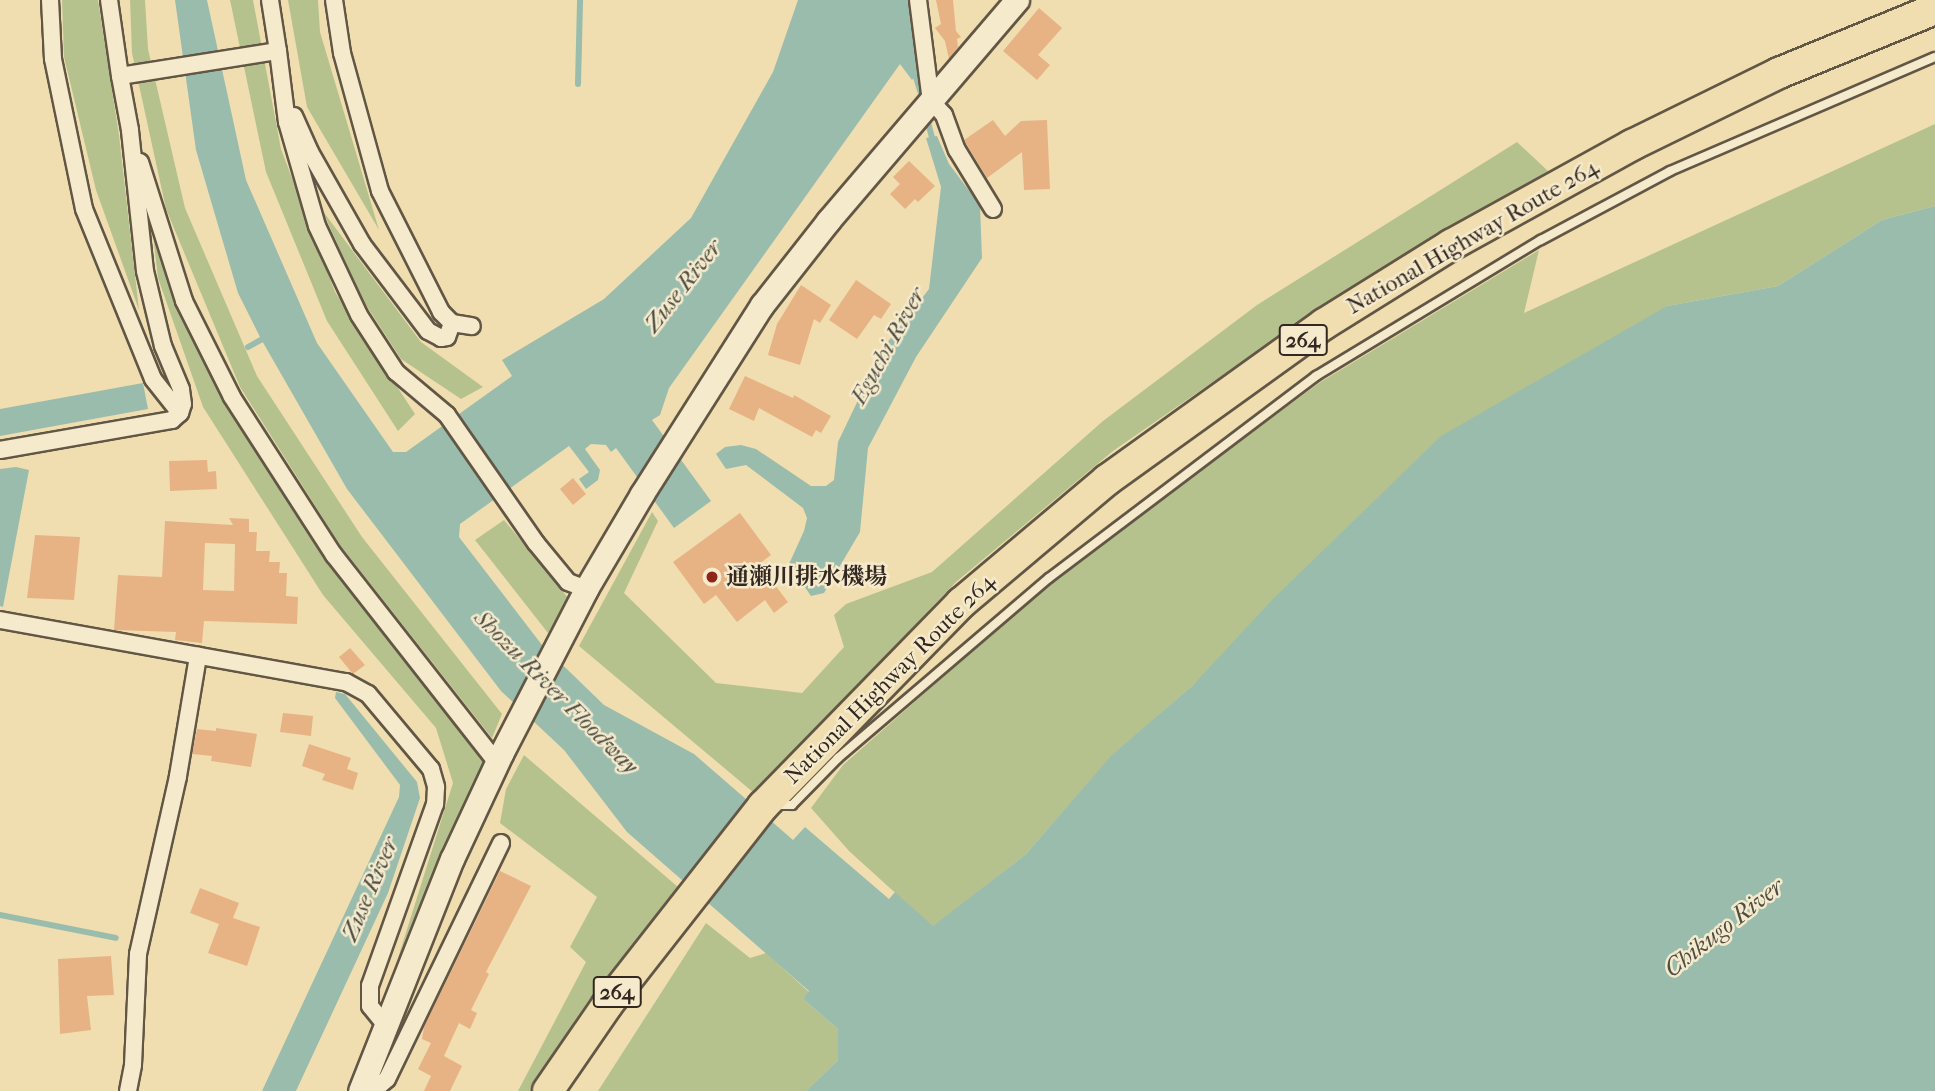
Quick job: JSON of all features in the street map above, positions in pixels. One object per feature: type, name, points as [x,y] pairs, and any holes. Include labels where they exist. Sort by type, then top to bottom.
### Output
[{"type":"highway","name":"National Highway Route 264","points":[[548,1091],[607,1005],[763,806],[961,603],[1107,480],[1324,324],[1451,245],[1632,145],[1779,73],[1935,9]]},
{"type":"street","points":[[50,0],[53,59],[84,209],[153,379],[180,413]]},
{"type":"street","points":[[0,450],[172,419],[180,413],[183,404],[181,389],[163,346],[145,271],[125,75],[109,0]]},
{"type":"street","points":[[115,26],[118,0]]},
{"type":"street","points":[[270,0],[274,52],[285,94],[310,152],[362,244],[428,331],[441,338],[447,337],[452,324]]},
{"type":"street","points":[[334,0],[342,53],[380,191],[441,312],[452,324],[472,326]]},
{"type":"street","points":[[918,0],[925,108]]},
{"type":"street","points":[[501,843],[387,1079],[380,1085],[361,1086],[452,859],[499,758],[581,597],[642,494],[762,305],[1017,0]]},
{"type":"street","points":[[125,75],[274,52]]},
{"type":"street","points":[[285,94],[287,122],[317,226],[359,315],[396,372],[447,415],[508,498],[536,543],[581,597]]},
{"type":"street","points":[[925,108],[944,115],[957,150],[993,209]]},
{"type":"street","points":[[130,130],[184,301],[232,397],[334,555],[499,758]]},
{"type":"street","points":[[0,620],[346,682],[368,694],[431,769],[436,787],[435,804],[370,986],[370,1006],[386,1026]]},
{"type":"street","points":[[128,1091],[133,1065],[138,954],[178,776],[198,656]]},
{"type":"lane","points":[[763,806],[792,805],[838,758],[1049,578],[1315,376],[1541,240],[1670,171],[1935,57]]},
{"type":"green space","points":[[62,0],[98,0],[119,135],[139,310],[96,190],[64,57]]},
{"type":"green space","points":[[130,0],[145,0],[148,49],[185,208],[257,376],[362,537],[502,714],[492,738],[340,545],[240,387],[166,209],[132,53]]},
{"type":"green space","points":[[230,0],[253,0],[281,149],[335,292],[415,414],[398,431],[327,321],[266,172]]},
{"type":"green space","points":[[288,0],[318,0],[320,32],[379,230],[307,107]]},
{"type":"green space","points":[[1935,124],[1935,206],[1882,220],[1778,286],[1667,306],[1193,685],[1111,757],[1026,854],[933,927],[849,851],[811,808],[843,765],[1052,581],[1319,383],[1539,250],[1524,313]]},
{"type":"green space","points":[[1517,142],[1548,171],[1308,316],[1113,451],[956,582],[754,793],[579,646],[652,512],[658,521],[624,593],[716,683],[802,693],[844,647],[834,615],[846,604],[932,572],[1103,421],[1257,305]]},
{"type":"green space","points":[[322,210],[421,342],[483,387],[461,399],[401,359],[364,302]]},
{"type":"green space","points":[[152,227],[180,309],[225,403],[331,565],[485,761],[392,977],[453,783],[436,728],[323,595],[203,407],[158,278]]},
{"type":"green space","points":[[504,520],[569,599],[548,633],[475,540]]},
{"type":"green space","points":[[524,755],[678,887],[532,1091],[518,1091],[586,962],[570,947],[597,897],[500,823],[506,789]]},
{"type":"green space","points":[[706,923],[750,958],[766,953],[809,992],[803,999],[838,1029],[838,1060],[806,1091],[598,1091]]},
{"type":"water","points":[[175,0],[207,0],[246,180],[317,343],[393,452],[406,452],[512,376],[502,360],[604,299],[691,218],[773,72],[798,0],[910,0],[925,63],[912,80],[900,64],[669,388],[660,415],[652,420],[711,501],[674,528],[616,448],[611,452],[606,445],[591,444],[585,449],[600,470],[598,480],[586,489],[579,479],[589,472],[569,446],[460,524],[459,537],[542,645],[604,705],[694,754],[793,840],[805,827],[889,899],[895,892],[933,926],[1026,854],[1111,756],[1193,685],[1273,599],[1441,436],[1667,306],[1778,286],[1882,220],[1935,206],[1935,1091],[806,1091],[838,1060],[838,1029],[803,999],[809,991],[627,832],[564,750],[501,691],[347,489],[261,339],[238,293],[196,150]]},
{"type":"water","points":[[937,136],[949,164],[980,205],[982,258],[916,357],[868,448],[860,532],[824,593],[811,596],[789,564],[804,531],[807,518],[803,508],[746,465],[726,469],[716,454],[725,447],[741,445],[756,449],[811,486],[826,486],[834,480],[838,442],[883,348],[929,289],[941,187],[926,138]]},
{"type":"water","points":[[143,383],[148,409],[0,436],[0,409]]},
{"type":"water","points":[[16,467],[29,470],[3,607],[0,606],[0,469]]},
{"type":"water","name":"Zuse River","points":[[336,692],[345,694],[417,782],[420,798],[388,893],[296,1091],[262,1091],[399,797],[400,785],[335,698]]},
{"type":"building","points":[[936,0],[953,0],[956,31],[961,37],[957,39],[958,47],[949,59],[945,41],[935,28],[941,24]]},
{"type":"building","points":[[1039,8],[1062,28],[1038,55],[1050,65],[1037,80],[1003,51]]},
{"type":"building","points":[[993,120],[1005,136],[1021,121],[1047,120],[1050,189],[1024,190],[1022,152],[987,178],[964,140]]},
{"type":"building","points":[[909,161],[935,186],[918,202],[915,199],[905,209],[890,194],[900,184],[893,177]]},
{"type":"building","points":[[856,280],[891,304],[881,319],[874,315],[857,339],[829,320]]},
{"type":"building","points":[[801,285],[831,305],[820,323],[814,319],[800,365],[768,355],[777,324]]},
{"type":"building","points":[[745,376],[793,398],[794,395],[831,416],[821,433],[816,430],[812,437],[759,408],[754,421],[729,409]]},
{"type":"building","points":[[207,460],[208,472],[216,471],[217,489],[170,491],[169,461]]},
{"type":"building","points":[[573,478],[586,494],[573,505],[560,489]]},
{"type":"building","name":"通瀬川排水機場","points":[[740,513],[771,555],[759,564],[788,602],[774,613],[765,600],[737,622],[716,595],[704,604],[673,562]]},
{"type":"building","points":[[229,518],[249,519],[249,532],[257,532],[256,551],[270,551],[269,562],[280,562],[279,573],[287,573],[286,596],[298,597],[297,624],[204,621],[202,643],[175,640],[176,632],[114,630],[118,575],[162,577],[165,521],[233,525]],"holes":[[[205,543],[235,544],[234,591],[203,590]]]},
{"type":"building","points":[[35,535],[80,537],[74,600],[27,598]]},
{"type":"building","points":[[350,648],[365,665],[353,674],[339,657]]},
{"type":"building","points":[[283,713],[313,716],[311,736],[280,732]]},
{"type":"building","points":[[216,728],[257,734],[251,767],[211,761],[212,756],[192,754],[197,729],[216,731]]},
{"type":"building","points":[[309,744],[351,758],[347,769],[358,773],[353,790],[322,780],[325,774],[302,766]]},
{"type":"building","points":[[500,871],[531,886],[486,972],[489,974],[471,1010],[477,1013],[470,1029],[459,1023],[444,1056],[462,1066],[450,1091],[424,1091],[431,1076],[418,1069],[431,1043],[422,1039],[424,1027]]},
{"type":"building","points":[[200,888],[239,903],[233,918],[260,927],[247,966],[208,953],[219,924],[190,913]]},
{"type":"building","points":[[111,956],[114,995],[87,996],[91,1030],[60,1034],[58,959]]},
{"type":"waterway","points":[[578,84],[580,0]]},
{"type":"waterway","name":"Eguchi River","points":[[912,64],[923,101]]},
{"type":"waterway","name":"Eguchi River","points":[[926,115],[934,145]]},
{"type":"waterway","points":[[248,347],[268,336]]},
{"type":"waterway","points":[[0,915],[116,938]]},
{"type":"place","name":"通瀬川排水機場","points":[[712,577]]},
{"type":"water label","name":"Shozu River Floodway","points":[[556,692]]},
{"type":"water label","name":"Chikugo River","points":[[1724,928]]}]
